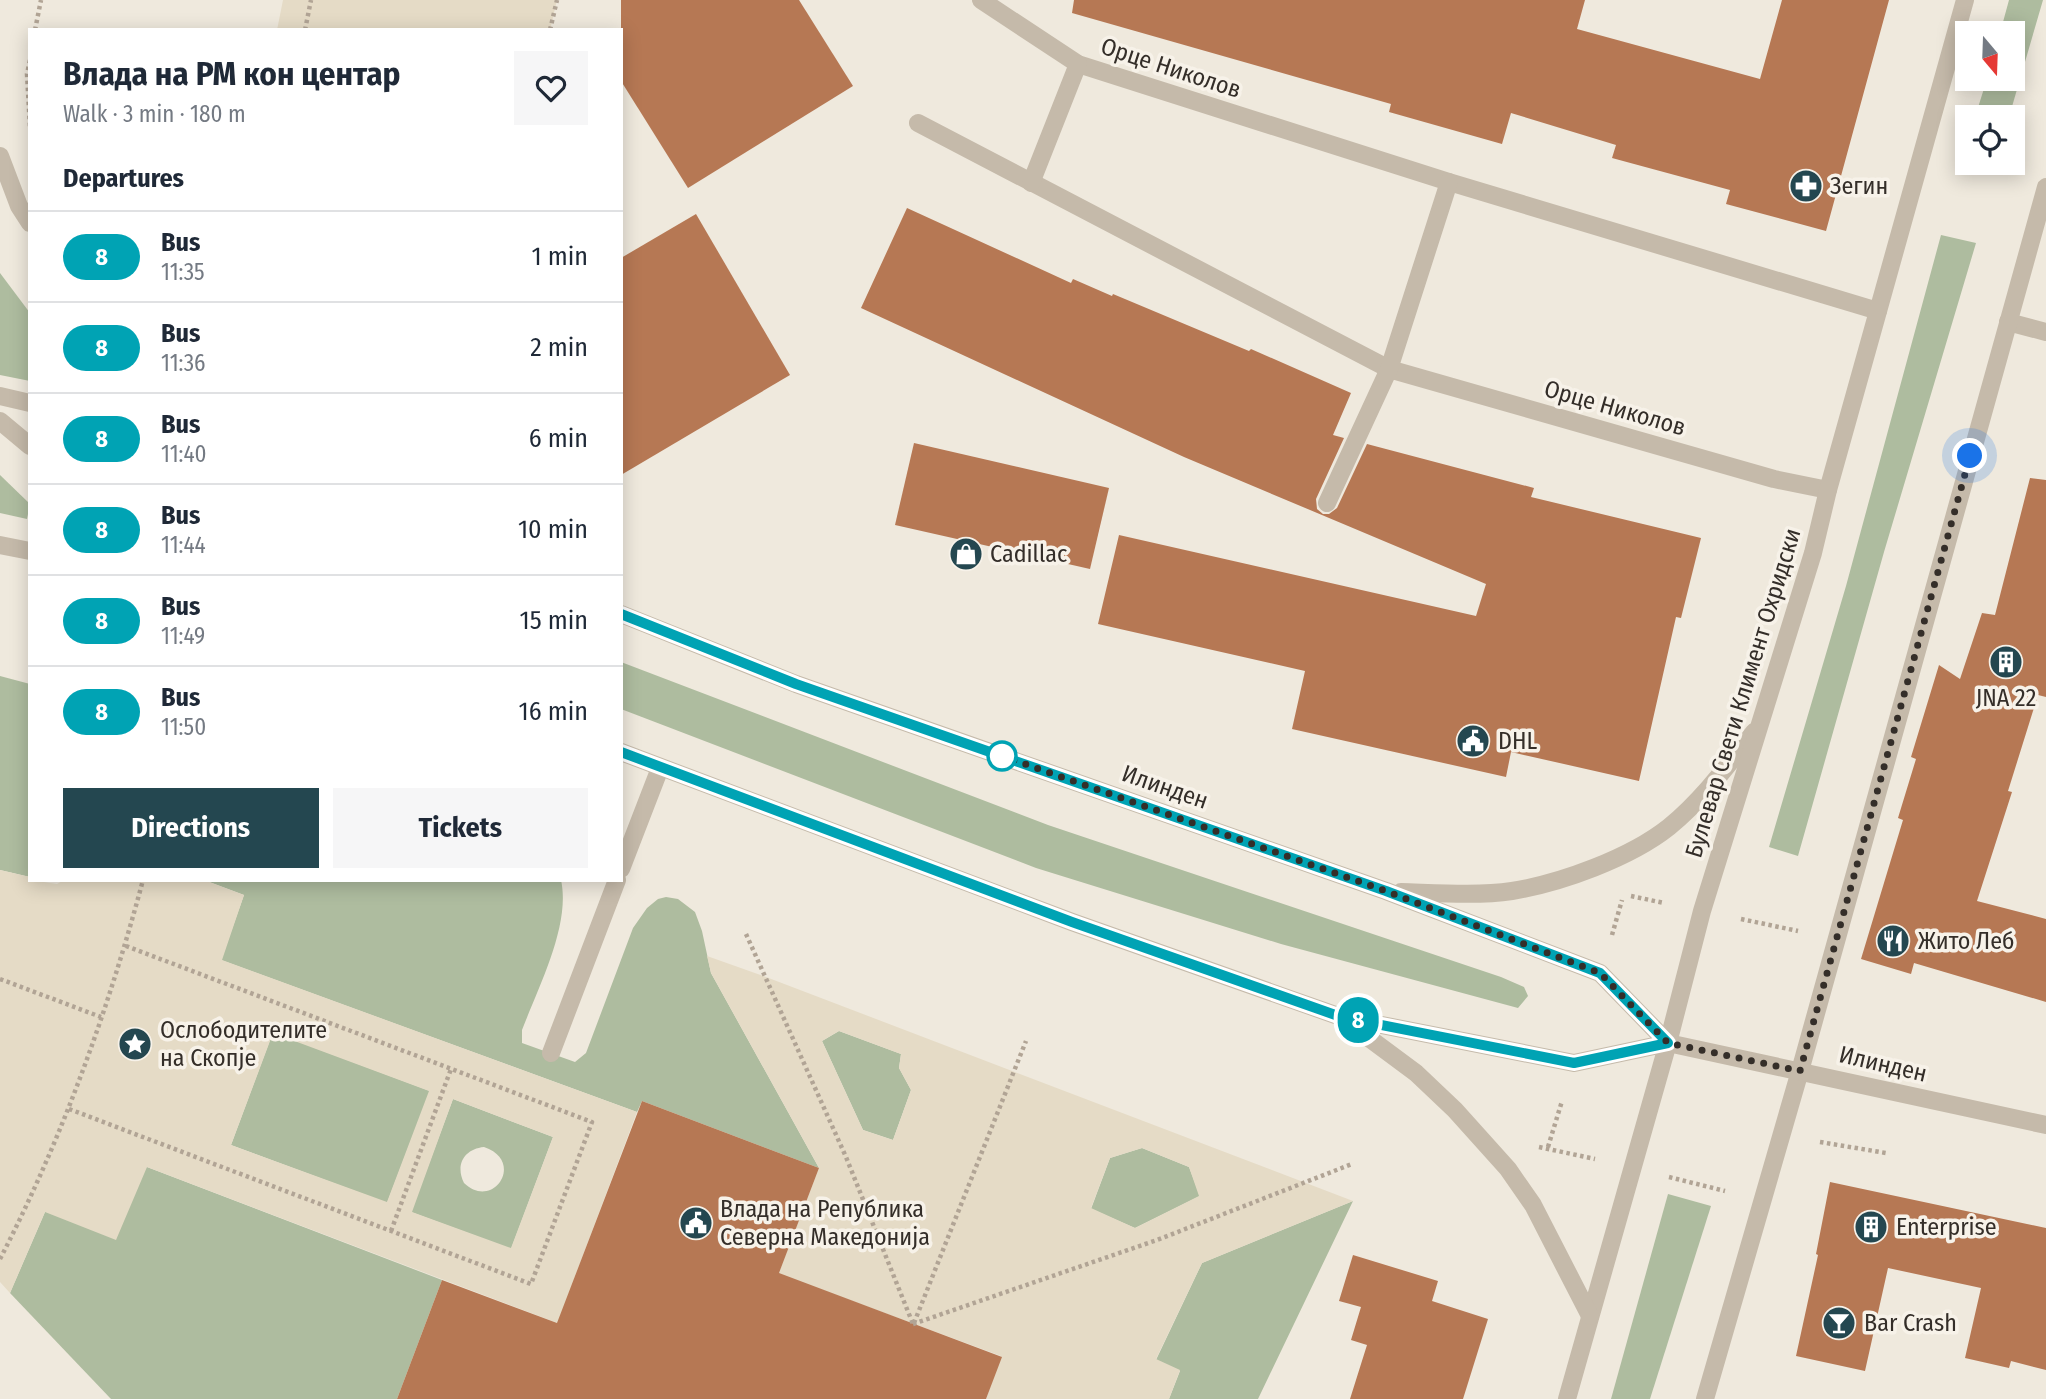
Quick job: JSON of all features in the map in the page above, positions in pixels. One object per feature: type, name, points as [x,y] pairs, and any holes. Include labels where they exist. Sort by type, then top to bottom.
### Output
[{"type":"street","name":"Орце Николов","points":[[981,0],[1078,64],[1449,182],[1878,311]]},
{"type":"street","name":"Булевар Свети Климент Охридски","points":[[1567,1399],[1668,1043],[1702,911],[1813,553],[1828,490],[1965,0]]},
{"type":"street","name":"Орце Николов","points":[[1031,183],[1078,64]]},
{"type":"street","name":"Орце Николов","points":[[918,123],[1389,369],[1774,478],[1828,490]]},
{"type":"street","points":[[0,156],[19,206],[28,220]]},
{"type":"street","points":[[1327,503],[1389,369],[1449,182]]},
{"type":"street","points":[[1705,1399],[1800,1071],[2046,187]]},
{"type":"street","points":[[2008,322],[2046,332]]},
{"type":"street","points":[[0,396],[28,403]]},
{"type":"street","points":[[0,421],[28,444]]},
{"type":"street","points":[[0,545],[28,551]]},
{"type":"street","name":"Илинден","points":[[623,615],[796,684],[1386,891],[1600,973],[1668,1043]]},
{"type":"street","points":[[1386,891],[1511,891],[1609,863],[1667,828],[1709,790],[1762,721]]},
{"type":"street","name":"Илинден","points":[[623,753],[1072,922],[1341,1017],[1574,1063],[1668,1043],[2046,1125]]},
{"type":"street","points":[[623,864],[660,768]]},
{"type":"street","points":[[551,1053],[616,882]]},
{"type":"street","points":[[1341,1017],[1416,1073],[1485,1142],[1534,1205],[1590,1316]]},
{"type":"path","points":[[35,28],[41,0]]},
{"type":"path","points":[[305,28],[311,0]]},
{"type":"path","points":[[550,28],[557,0]]},
{"type":"path","points":[[28,69],[28,92]]},
{"type":"path","points":[[0,1259],[33,1195],[69,1109],[126,946],[142,882]]},
{"type":"path","points":[[746,934],[846,1157],[913,1324]]},
{"type":"path","points":[[69,1109],[531,1284],[592,1122],[126,946]]},
{"type":"path","points":[[0,979],[101,1017]]},
{"type":"path","points":[[913,1324],[1026,1041]]},
{"type":"path","points":[[391,1231],[451,1069]]},
{"type":"path","points":[[1817,1152],[1820,1140],[1886,1153]]},
{"type":"path","points":[[1485,1142],[1548,1147],[1763,1200]]},
{"type":"path","points":[[913,1324],[1157,1240],[1352,1164]]},
{"type":"green space","points":[[2009,0],[2043,0],[2025,62],[2025,21],[2003,21]]},
{"type":"green space","points":[[1983,91],[2017,91],[2012,105],[1979,105]]},
{"type":"green space","points":[[1941,235],[1976,243],[1884,552],[1798,856],[1769,847],[1846,586]]},
{"type":"green space","points":[[0,273],[28,310],[28,381],[0,375]]},
{"type":"green space","points":[[0,475],[28,502],[28,514],[27,519],[0,513]]},
{"type":"green space","points":[[623,663],[1048,825],[1501,977],[1524,987],[1528,996],[1518,1008],[1281,944],[1036,868],[623,710]]},
{"type":"green space","points":[[0,676],[28,683],[28,877],[0,870]]},
{"type":"green space","points":[[209,882],[561,882],[563,898],[557,936],[522,1030],[522,1043],[575,1062],[586,1053],[633,928],[647,908],[658,899],[678,899],[695,912],[711,973],[819,1168],[642,1101],[637,1112],[221,960],[244,895]]},
{"type":"green space","points":[[839,1031],[901,1054],[899,1068],[911,1090],[893,1140],[863,1130],[822,1041]]},
{"type":"green space","points":[[273,1032],[430,1091],[387,1203],[231,1145]]},
{"type":"green space","points":[[453,1099],[553,1137],[511,1249],[411,1212]],"holes":[[[484,1147],[503,1162],[504,1172],[501,1181],[494,1188],[475,1190],[464,1183],[461,1164],[471,1151]]]},
{"type":"green space","points":[[1142,1148],[1189,1167],[1200,1196],[1135,1228],[1091,1209],[1110,1158]]},
{"type":"green space","points":[[147,1167],[442,1280],[397,1399],[111,1399],[10,1293],[45,1212]]},
{"type":"green space","points":[[1668,1194],[1711,1206],[1650,1399],[1611,1399]]},
{"type":"green space","points":[[1353,1201],[1258,1399],[1169,1399],[1180,1371],[1156,1360],[1202,1263]]},
{"type":"shaded area","points":[[283,0],[557,0],[550,28],[277,28]]},
{"type":"shaded area","points":[[0,870],[28,877],[28,882],[57,884],[209,882],[244,895],[222,960],[637,1112],[574,1279],[615,1345],[147,1167],[116,1240],[45,1212],[10,1293],[0,1282]],"holes":[[[273,1033],[429,1091],[387,1202],[231,1145]],[[453,1099],[553,1137],[511,1248],[412,1212]]]},
{"type":"shaded area","points":[[707,956],[1353,1201],[1202,1263],[1156,1359],[1180,1370],[1169,1399],[986,1399],[1001,1356],[817,1288],[752,1343],[819,1168],[711,973]],"holes":[[[839,1031],[901,1054],[899,1068],[911,1090],[893,1140],[863,1130],[822,1041]],[[1142,1148],[1189,1167],[1199,1196],[1135,1228],[1091,1208],[1110,1158]]]},
{"type":"building","points":[[621,0],[799,0],[853,86],[688,188],[623,84]]},
{"type":"building","points":[[1074,0],[1585,0],[1577,29],[1760,79],[1782,0],[1889,0],[1826,231],[1726,204],[1730,190],[1612,158],[1616,145],[1511,113],[1502,144],[1389,112],[1391,104],[1072,13]]},
{"type":"building","points":[[907,208],[1071,283],[1073,279],[1112,296],[1113,294],[1249,351],[1251,349],[1351,393],[1333,435],[1344,438],[1316,499],[1317,509],[1323,514],[1329,514],[1337,508],[1367,444],[1534,488],[1531,497],[1701,538],[1681,618],[1676,617],[1639,781],[1511,752],[1506,777],[1292,729],[1305,671],[1098,624],[1119,535],[1476,616],[1486,584],[1184,457],[861,308]]},
{"type":"building","points":[[696,214],[790,375],[623,474],[623,257]]},
{"type":"building","points":[[914,443],[1109,488],[1090,569],[895,525]]},
{"type":"building","points":[[2030,478],[2046,480],[2046,697],[2038,695],[2008,791],[2012,792],[1977,901],[2046,919],[2046,1002],[1914,963],[1911,974],[1861,959],[1903,820],[1898,818],[1916,759],[1911,757],[1939,665],[1960,679],[1982,613],[1995,615]]},
{"type":"building","name":"Влада на Република Северна Македонија","points":[[642,1101],[819,1168],[779,1273],[1002,1357],[986,1399],[397,1399],[442,1280],[557,1323]]},
{"type":"building","points":[[1830,1182],[2046,1228],[2046,1370],[2011,1361],[2009,1368],[1965,1358],[1981,1288],[1888,1268],[1865,1371],[1796,1356],[1818,1255],[1816,1254]]},
{"type":"building","points":[[1353,1255],[1438,1281],[1432,1301],[1488,1319],[1463,1399],[1350,1399],[1367,1345],[1351,1340],[1361,1307],[1339,1301]]},
{"type":"bus line","name":"8","points":[[623,615],[796,684],[1386,891],[1600,973],[1668,1043],[1574,1063],[1341,1017],[1072,922],[623,753]]},
{"type":"place","name":"Зегин","points":[[1806,186]]},
{"type":"place","name":"Cadillac","points":[[966,554]]},
{"type":"place","name":"JNA 22","points":[[2006,662]]},
{"type":"place","name":"DHL","points":[[1473,741]]},
{"type":"place","name":"Жито Леб","points":[[1893,941]]},
{"type":"place","name":"Ослободителите на Скопје","points":[[135,1044]]},
{"type":"place","name":"Влада на Република Северна Македонија","points":[[696,1223]]},
{"type":"place","name":"Enterprise","points":[[1871,1227]]},
{"type":"place","name":"Bar Crash","points":[[1839,1323]]},
{"type":"route","points":[[1002,756],[1386,891],[1600,973],[1668,1043],[1800,1071],[1970,456]]}]
